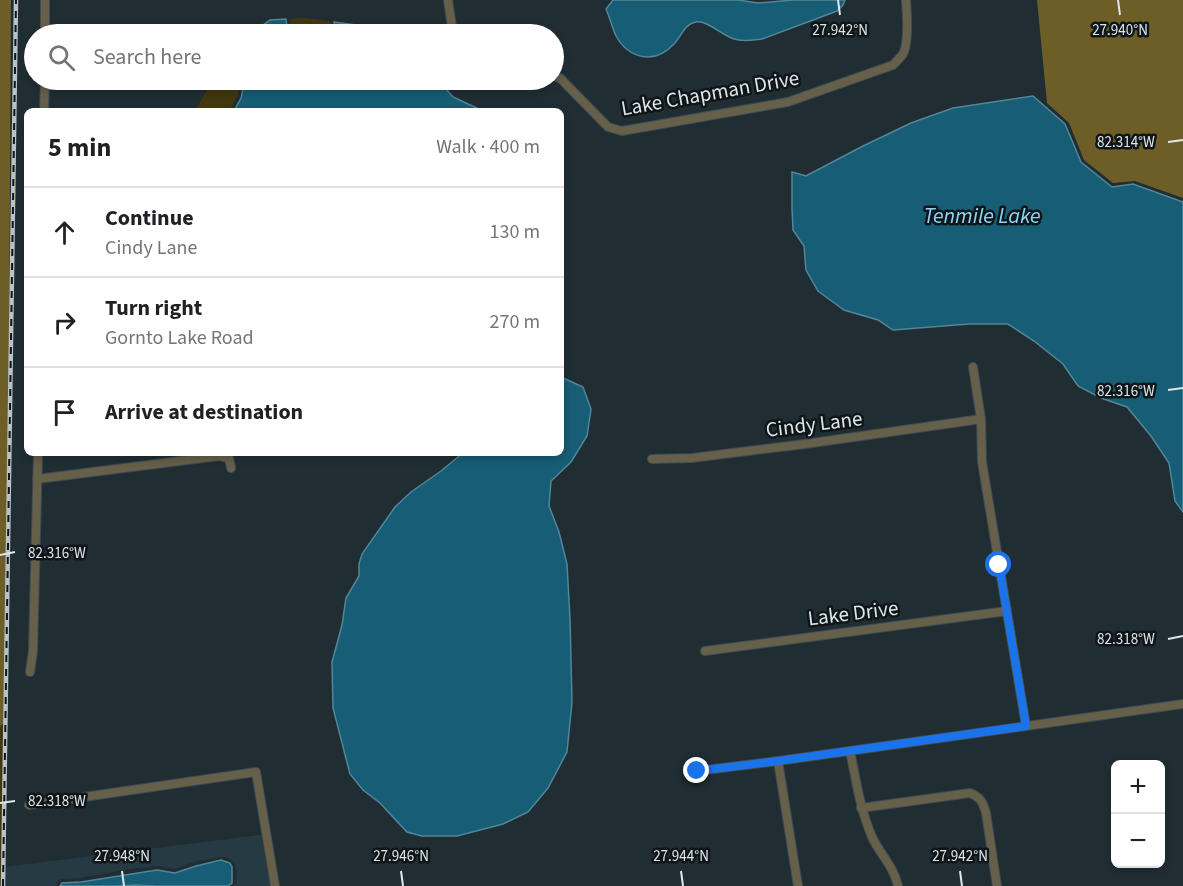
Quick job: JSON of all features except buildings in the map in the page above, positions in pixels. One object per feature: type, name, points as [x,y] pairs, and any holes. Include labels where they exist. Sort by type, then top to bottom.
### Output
[{"type":"street","points":[[45,0],[45,24]]},
{"type":"street","points":[[448,0],[452,24]]},
{"type":"street","name":"Lake Chapman Drive","points":[[564,81],[608,127],[622,130],[788,102],[893,65],[904,53],[907,33],[906,0]]},
{"type":"street","points":[[44,108],[45,90]]},
{"type":"street","points":[[973,367],[981,419],[982,462],[1026,726]]},
{"type":"street","name":"Cindy Lane","points":[[652,459],[692,458],[981,419]]},
{"type":"street","points":[[30,672],[33,651],[38,456]]},
{"type":"street","points":[[37,479],[219,456],[229,458],[231,468]]},
{"type":"street","name":"Lake Drive","points":[[705,651],[1007,611]]},
{"type":"street","points":[[697,771],[1183,704]]},
{"type":"street","points":[[850,750],[861,808],[873,839],[894,871],[898,886]]},
{"type":"street","points":[[778,761],[798,886]]},
{"type":"street","points":[[29,806],[256,772],[275,886]]},
{"type":"street","points":[[861,808],[970,793],[979,797],[986,813],[997,886]]},
{"type":"shaded area","points":[[0,0],[11,0],[4,723],[0,726]]},
{"type":"shaded area","points":[[1037,0],[1183,0],[1183,198],[1135,181],[1113,183],[1084,160],[1069,123],[1047,103]]},
{"type":"shaded area","points":[[290,19],[330,21],[331,24],[291,24]]},
{"type":"shaded area","points":[[207,90],[239,90],[231,108],[197,108]]},
{"type":"shaded area","points":[[4,723],[3,886],[0,886],[0,726]]},
{"type":"shaded area","points":[[261,835],[270,886],[234,886],[237,877],[234,862],[227,857],[220,857],[194,862],[175,869],[158,866],[61,879],[56,886],[3,886],[4,867]]},
{"type":"water","points":[[613,0],[738,0],[758,3],[845,0],[837,11],[762,39],[737,40],[705,23],[692,23],[667,51],[651,57],[643,57],[628,50],[616,36],[606,9]]},
{"type":"water","points":[[286,19],[287,24],[265,24],[270,20]]},
{"type":"water","points":[[243,90],[447,90],[453,97],[477,108],[236,108]]},
{"type":"water","name":"Tenmile Lake","points":[[1033,96],[1065,124],[1081,162],[1112,187],[1133,184],[1183,202],[1183,512],[1175,501],[1169,463],[1151,436],[1127,407],[1101,398],[1078,386],[1063,364],[1008,324],[969,324],[893,330],[878,320],[844,310],[818,291],[806,270],[804,246],[793,230],[792,172],[806,176],[911,123],[953,108]]},
{"type":"water","points":[[564,378],[583,387],[591,409],[587,436],[571,462],[551,481],[549,506],[559,532],[567,564],[572,702],[567,752],[548,788],[528,812],[503,824],[457,836],[422,836],[407,832],[380,803],[363,790],[350,774],[333,708],[332,662],[342,625],[346,598],[359,576],[362,554],[395,507],[411,492],[459,456],[564,456]]},
{"type":"water","points":[[221,860],[230,863],[232,867],[232,883],[228,886],[60,886],[62,883],[157,870],[175,873]]},
{"type":"railway","points":[[3,886],[16,0]]},
{"type":"route","points":[[697,771],[1026,726],[999,565]]}]
